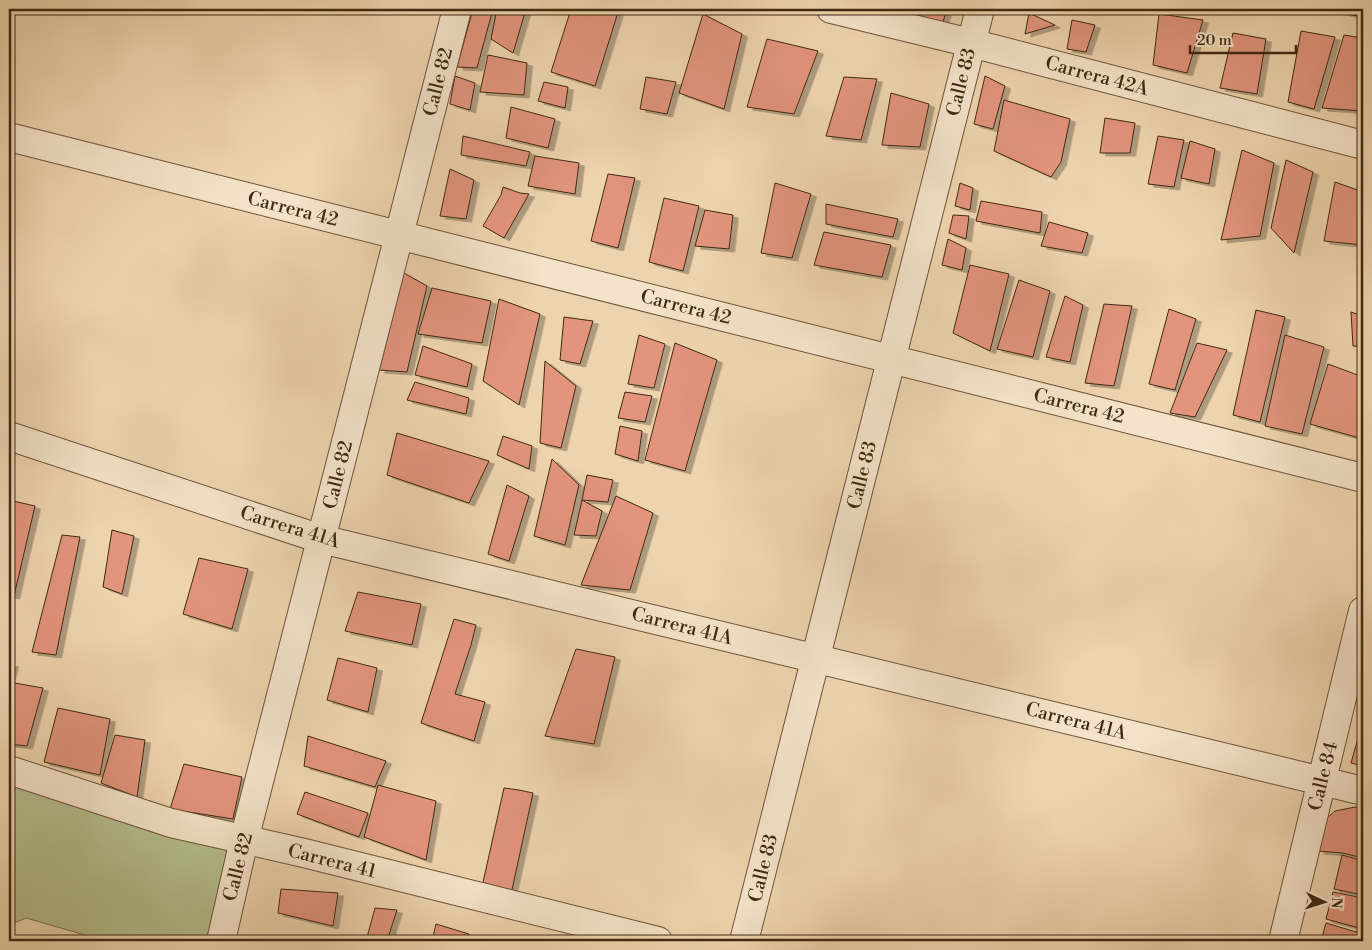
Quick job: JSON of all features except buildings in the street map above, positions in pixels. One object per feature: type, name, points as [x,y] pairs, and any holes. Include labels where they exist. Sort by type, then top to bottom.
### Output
[{"type":"street","name":"Calle 82","points":[[221,941],[244,840],[457,9]]},
{"type":"street","name":"Carrera 42A","points":[[831,9],[971,43],[1363,146]]},
{"type":"street","name":"Calle 83","points":[[744,941],[980,9]]},
{"type":"street","name":"Carrera 42","points":[[9,137],[1363,478]]},
{"type":"street","name":"Carrera 41A","points":[[9,436],[322,539],[1363,791]]},
{"type":"street","name":"Calle 84","points":[[1283,941],[1363,611]]},
{"type":"street","name":"Carrera 41","points":[[9,770],[171,823],[304,853],[658,941]]},
{"type":"green space","points":[[9,779],[231,849],[210,941],[106,941],[26,918],[9,925]]}]
